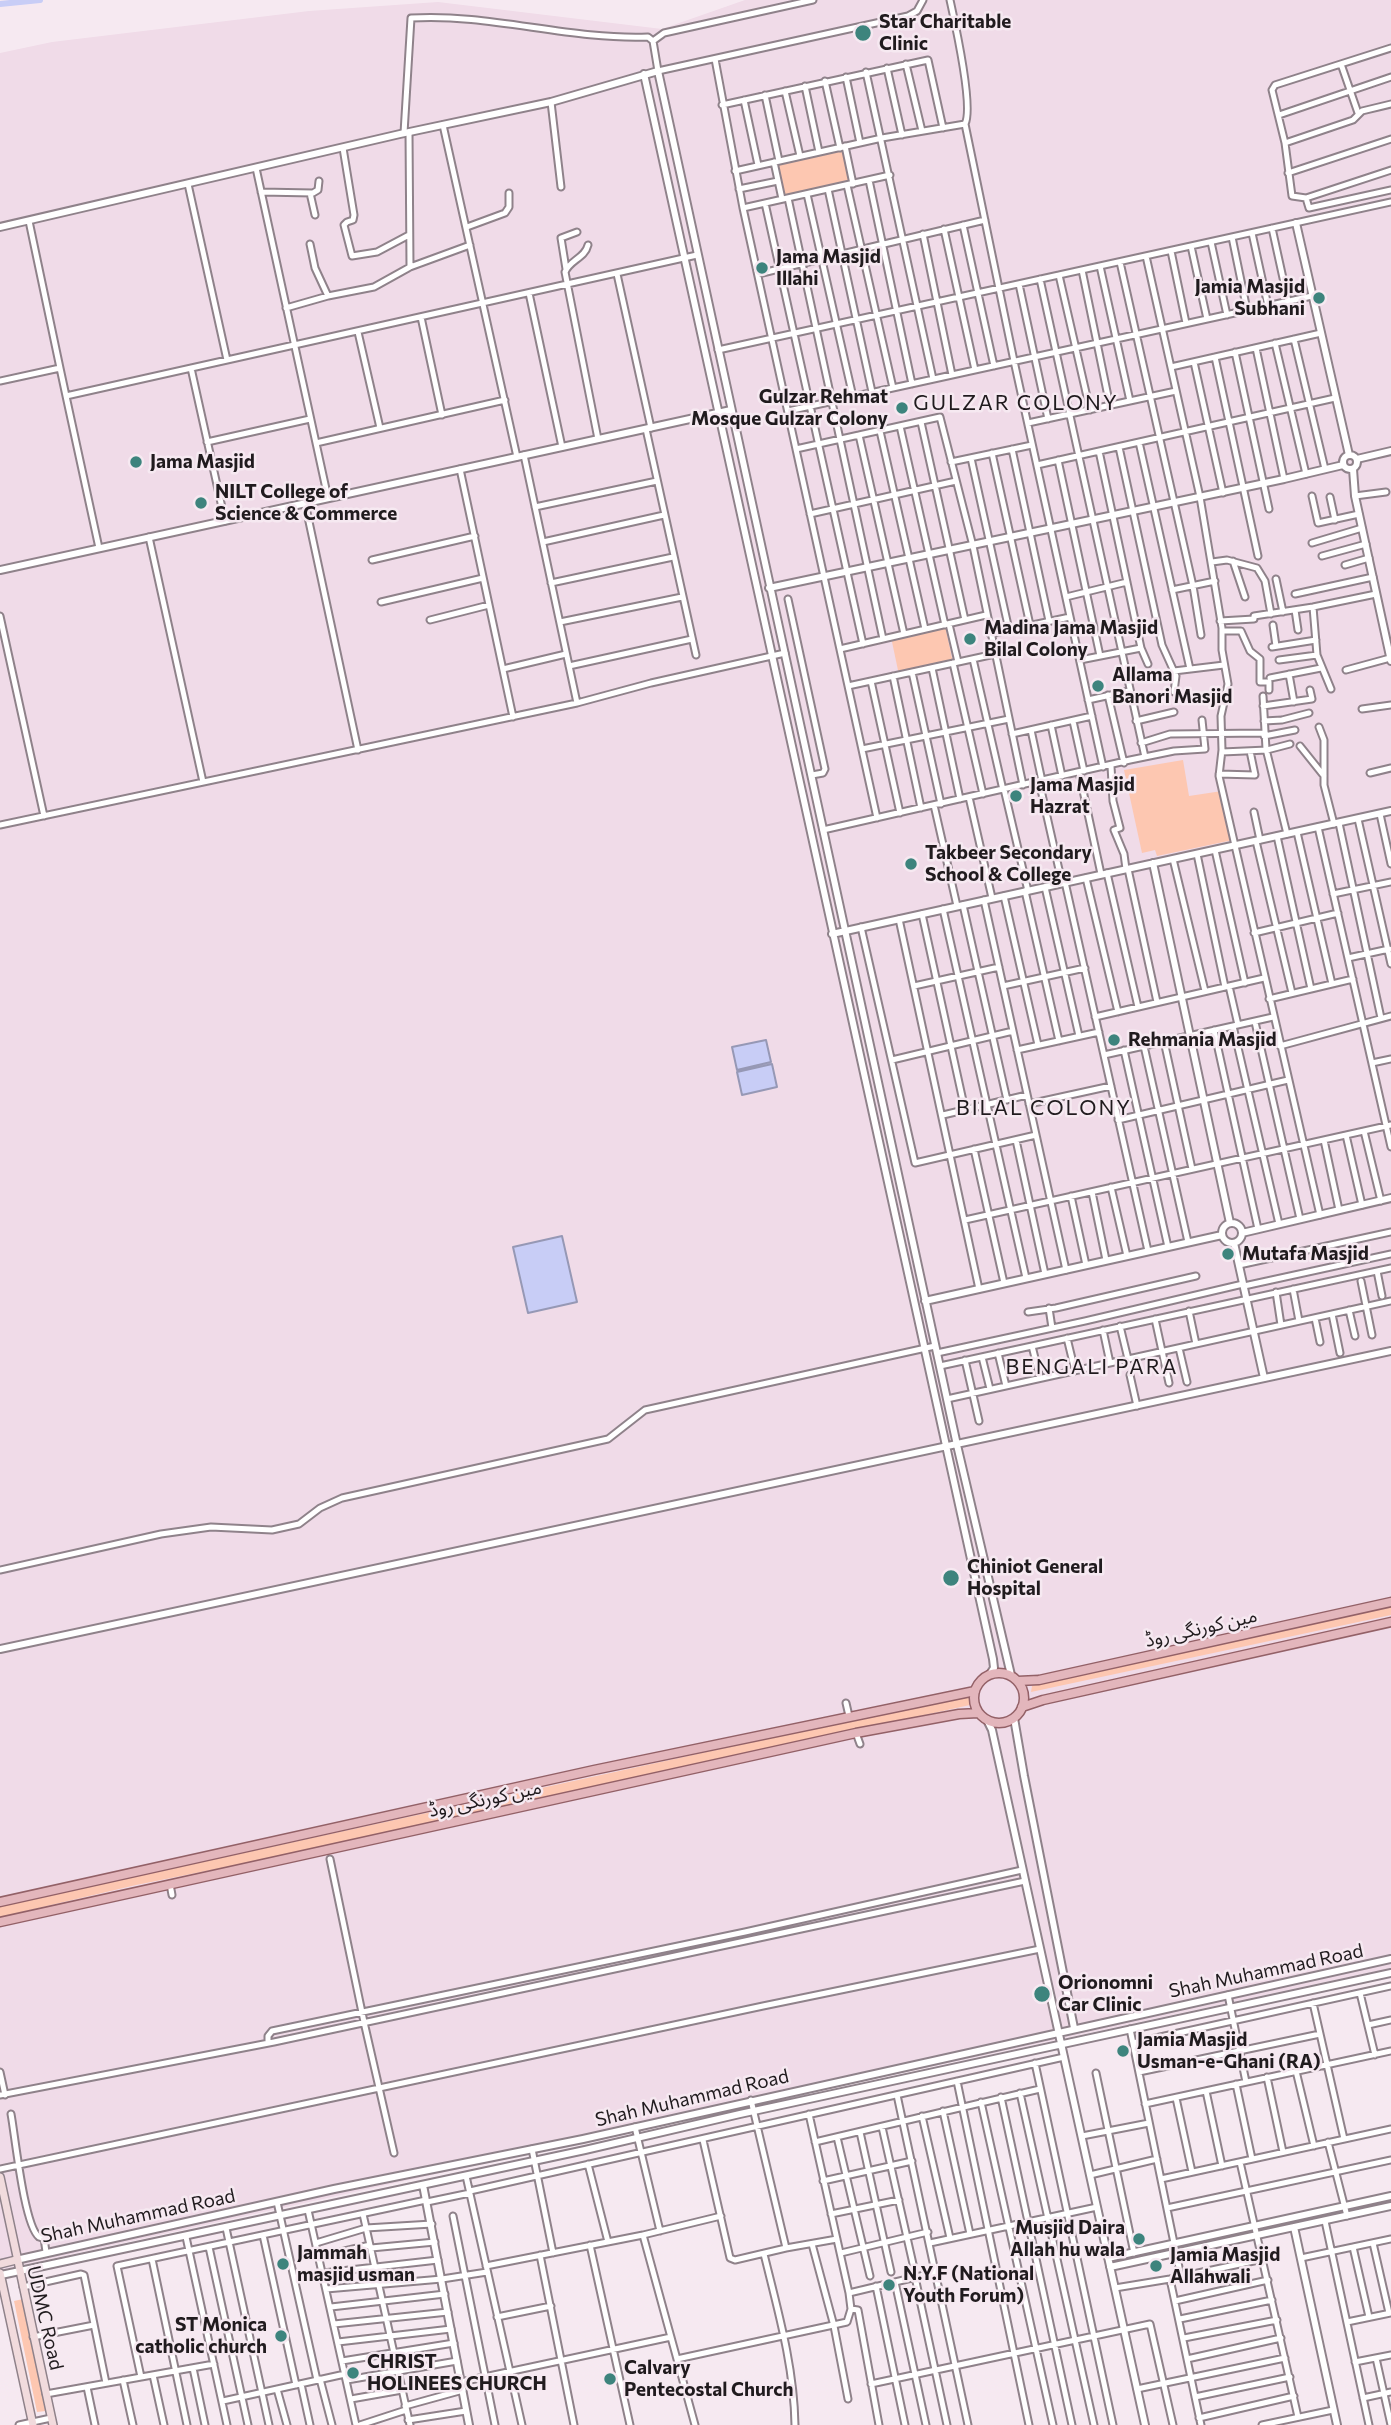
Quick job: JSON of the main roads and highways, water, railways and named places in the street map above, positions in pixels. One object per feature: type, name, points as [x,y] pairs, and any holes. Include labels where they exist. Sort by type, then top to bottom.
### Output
[{"type":"main road","name":"مین کورنگی روڈ","points":[[1014,1678],[1039,1680],[1391,1601]]},
{"type":"main road","name":"مین کورنگی روڈ","points":[[1022,1707],[1043,1700],[1150,1680],[1391,1622]]},
{"type":"main road","points":[[999,1673],[1014,1678],[1024,1694],[1022,1707],[1014,1718],[1001,1723],[987,1720],[978,1713],[974,1699],[981,1680],[990,1674],[999,1673]]},
{"type":"main road","name":"مین کورنگی روڈ","points":[[0,1902],[849,1716],[975,1691]]},
{"type":"main road","name":"مین کورنگی روڈ","points":[[0,1922],[856,1733],[978,1713]]},
{"type":"main road","name":"UDMC Road","points":[[0,2177],[52,2421]]},
{"type":"main road","name":"Shah Muhammad Road","points":[[0,2264],[16,2260]]},
{"type":"main road","name":"UDMC Road","points":[[0,2274],[2,2296],[33,2423]]},
{"type":"water","points":[[766,1040],[771,1062],[737,1070],[732,1047]]},
{"type":"water","points":[[772,1064],[777,1087],[742,1095],[737,1072]]},
{"type":"water","points":[[562,1236],[577,1302],[528,1313],[513,1247]]},
{"type":"waterway","points":[[0,4],[40,0]]},
{"type":"place","name":"Star Charitable Clinic","points":[[863,33]]},
{"type":"place","name":"Jama Masjid Illahi","points":[[762,268]]},
{"type":"place","name":"Jamia Masjid Subhani","points":[[1319,298]]},
{"type":"place","name":"Gulzar Rehmat Mosque Gulzar Colony","points":[[902,408]]},
{"type":"place","name":"Jama Masjid","points":[[136,462]]},
{"type":"place","name":"NILT College of Science & Commerce","points":[[201,503]]},
{"type":"place","name":"Madina Jama Masjid Bilal Colony","points":[[970,639]]},
{"type":"place","name":"Allama Banori Masjid","points":[[1098,686]]},
{"type":"place","name":"Jama Masjid Hazrat","points":[[1016,796]]},
{"type":"place","name":"Takbeer Secondary School & College","points":[[911,864]]},
{"type":"place","name":"Rehmania Masjid","points":[[1114,1040]]},
{"type":"place","name":"Mutafa Masjid","points":[[1228,1254]]},
{"type":"place","name":"Chiniot General Hospital","points":[[951,1578]]},
{"type":"place","name":"Orionomni Car Clinic","points":[[1042,1994]]},
{"type":"place","name":"Jamia Masjid Usman-e-Ghani (RA)","points":[[1123,2051]]},
{"type":"place","name":"Musjid Daira Allah hu wala","points":[[1139,2239]]},
{"type":"place","name":"Jammah masjid usman","points":[[283,2264]]},
{"type":"place","name":"Jamia Masjid Allahwali","points":[[1156,2266]]},
{"type":"place","name":"N.Y.F (National Youth Forum)","points":[[889,2285]]},
{"type":"place","name":"ST Monica catholic church","points":[[281,2336]]},
{"type":"place","name":"CHRIST HOLINEES CHURCH","points":[[353,2373]]},
{"type":"place","name":"Calvary Pentecostal Church","points":[[610,2379]]},
{"type":"district","name":"GULZAR COLONY","points":[[1016,403]]},
{"type":"district","name":"BILAL COLONY","points":[[1044,1108]]},
{"type":"district","name":"BENGALI PARA","points":[[1092,1367]]}]
